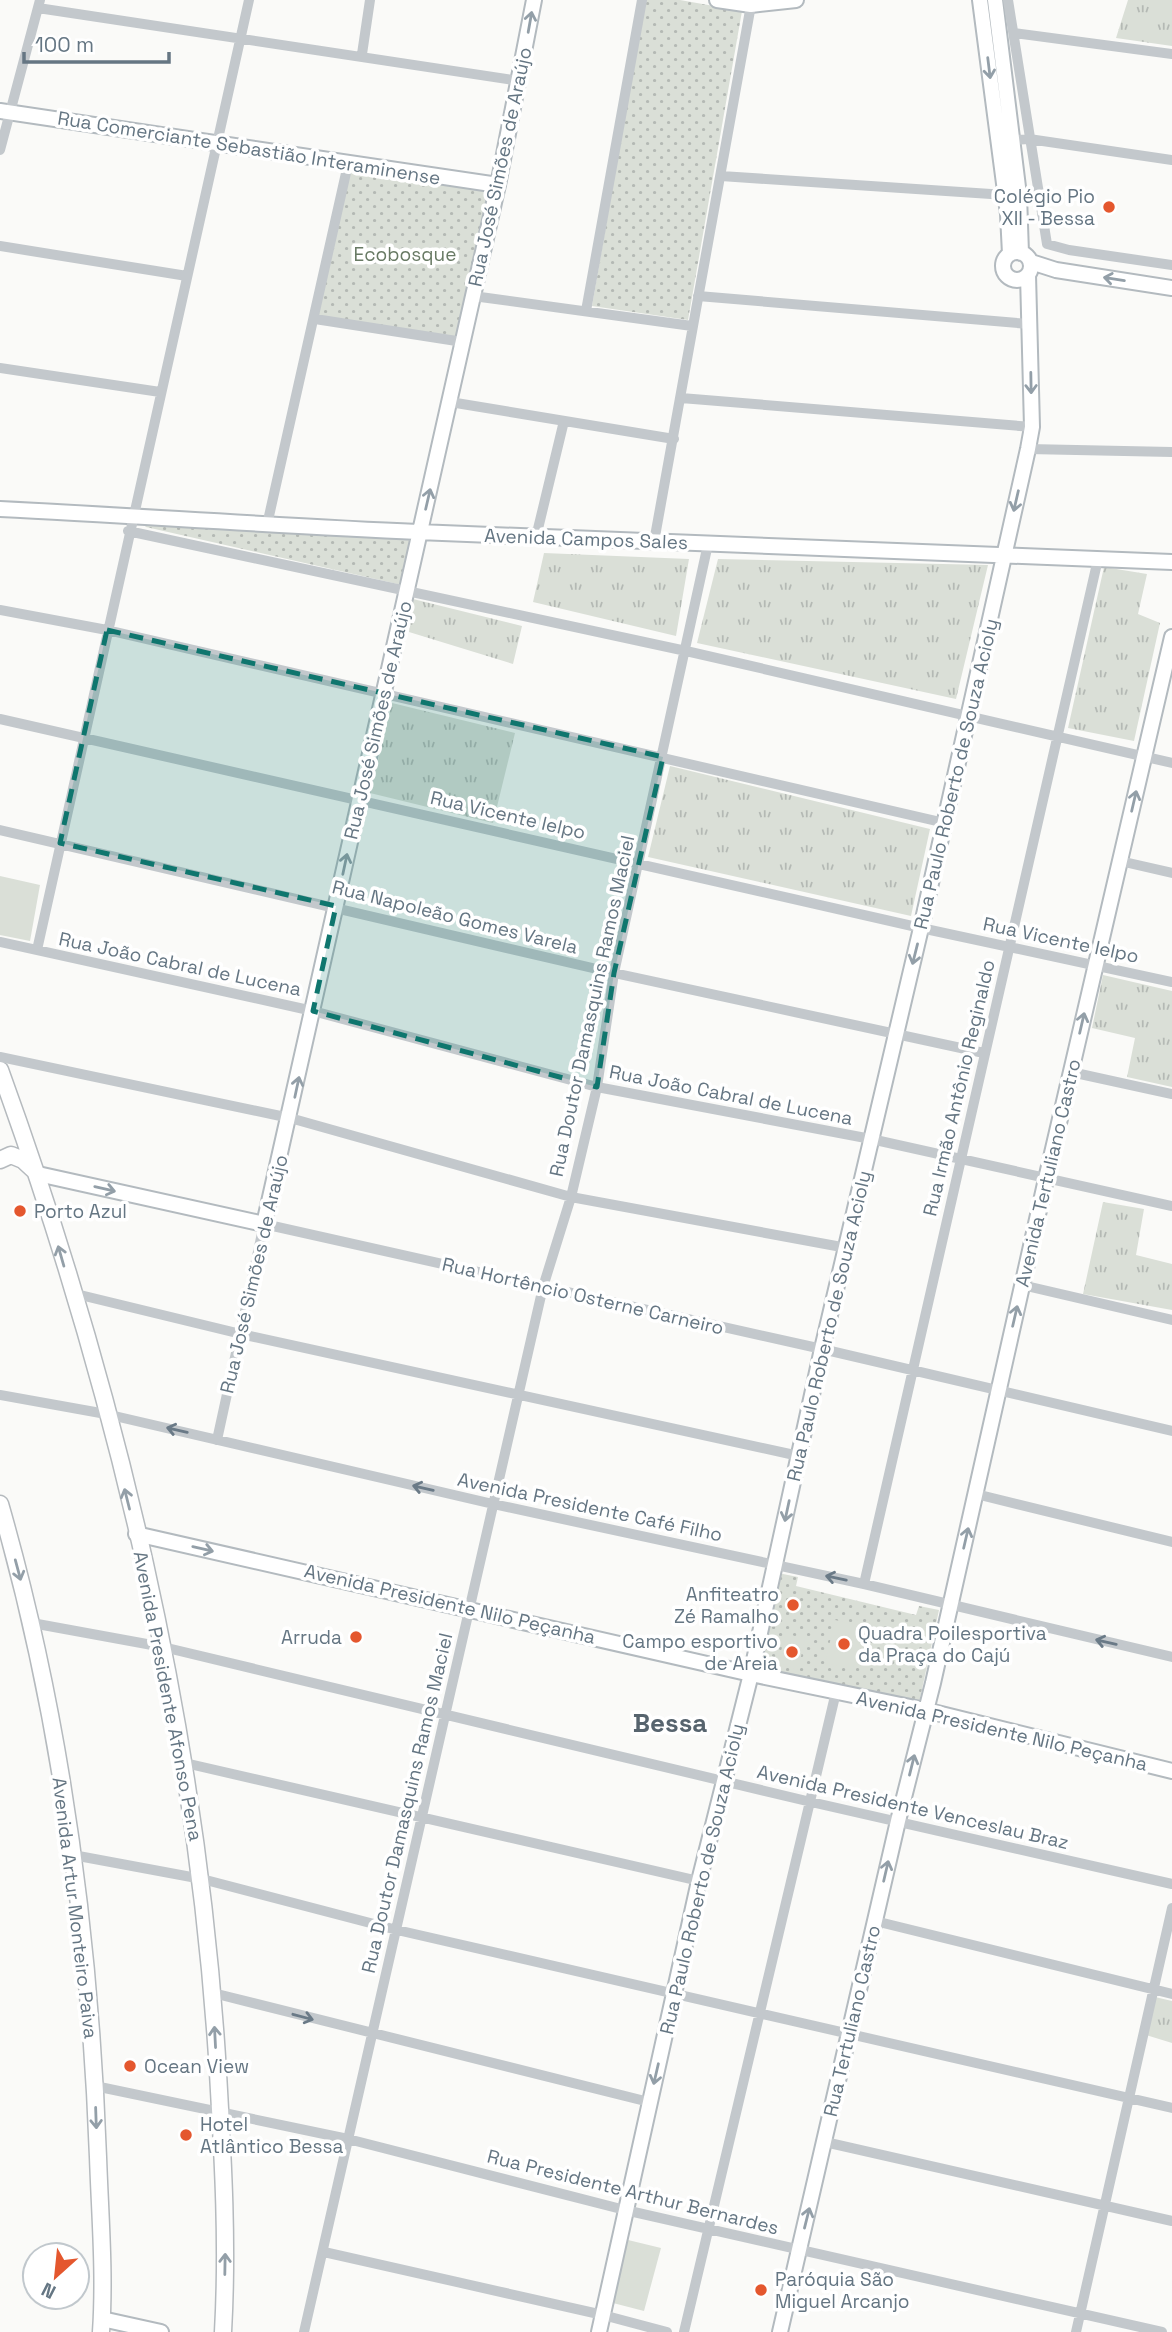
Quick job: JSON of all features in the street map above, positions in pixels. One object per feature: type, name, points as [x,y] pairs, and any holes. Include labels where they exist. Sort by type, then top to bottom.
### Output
[{"type":"main road","name":"Avenida Presidente Afonso Pena","points":[[0,1070],[38,1174],[106,1414],[163,1647],[185,1763],[202,1879],[213,1993],[226,2212],[222,2332]]},
{"type":"main road","name":"Avenida Presidente Afonso Pena","points":[[6,1158],[17,1117]]},
{"type":"main road","name":"Rua Hortêncio Osterne Carneiro","points":[[6,1158],[23,1160],[38,1174]]},
{"type":"main road","name":"Avenida Artur Monteiro Paiva","points":[[0,1504],[32,1623],[73,1855],[90,2001],[95,2086],[101,2325]]},
{"type":"street","points":[[37,950],[128,531],[249,0]]},
{"type":"street","points":[[362,54],[370,0]]},
{"type":"street","name":"Rua José Simões de Araújo","points":[[217,1440],[498,185],[534,0]]},
{"type":"street","points":[[586,311],[642,0]]},
{"type":"street","points":[[717,0],[751,5],[796,0]]},
{"type":"street","points":[[980,0],[1006,195],[1022,266]]},
{"type":"street","points":[[995,0],[1021,215],[1022,266]]},
{"type":"street","points":[[1008,0],[1045,240],[1051,247],[1172,265]]},
{"type":"street","points":[[0,150],[5,112],[39,4],[241,39],[362,54],[520,81]]},
{"type":"street","points":[[654,542],[751,5]]},
{"type":"street","points":[[1014,33],[1172,54]]},
{"type":"street","name":"Rua Comerciante Sebastião Interaminense","points":[[5,112],[498,185]]},
{"type":"street","points":[[1012,140],[1030,139],[1172,160]]},
{"type":"street","points":[[267,525],[316,319],[348,164]]},
{"type":"street","points":[[721,176],[1006,195]]},
{"type":"street","points":[[0,246],[187,276]]},
{"type":"street","points":[[1022,266],[1172,288]]},
{"type":"street","name":"Rua Paulo Roberto de Souza Acioly","points":[[599,2332],[699,1881],[776,1566],[822,1349],[921,928],[1028,449],[1032,427],[1029,321],[1022,266]]},
{"type":"street","points":[[473,296],[692,326]]},
{"type":"street","points":[[698,296],[1029,321]]},
{"type":"street","points":[[316,319],[463,342]]},
{"type":"street","points":[[0,368],[160,392]]},
{"type":"street","points":[[681,398],[1032,427]]},
{"type":"street","points":[[450,402],[674,439]]},
{"type":"street","points":[[536,537],[564,421]]},
{"type":"street","points":[[1028,449],[1172,452]]},
{"type":"street","name":"Avenida Campos Sales","points":[[0,509],[420,533],[883,552],[1005,553],[1172,562]]},
{"type":"street","points":[[128,531],[686,651],[1172,763]]},
{"type":"street","name":"Rua Doutor Damasquins Ramos Maciel","points":[[304,2332],[542,1287],[570,1197],[597,1087],[614,973],[708,544]]},
{"type":"street","name":"Rua Irmão Antônio Reginaldo","points":[[864,1584],[1098,558]]},
{"type":"street","points":[[0,610],[107,630],[945,823]]},
{"type":"street","name":"Avenida Tertuliano Castro","points":[[926,1710],[1095,965],[1171,646]]},
{"type":"street","name":"Rua Vicente Ielpo","points":[[0,719],[921,928],[1172,982]]},
{"type":"street","name":"Rua Napoleão Gomes Varela","points":[[0,830],[336,906],[614,973],[984,1053]]},
{"type":"street","points":[[1120,861],[1172,873]]},
{"type":"street","name":"Rua João Cabral de Lucena","points":[[0,942],[313,1011],[597,1087],[871,1139],[1172,1206]]},
{"type":"street","points":[[0,1057],[290,1118],[570,1197],[847,1248]]},
{"type":"street","points":[[1071,1072],[1172,1094]]},
{"type":"street","name":"Rua Hortêncio Osterne Carneiro","points":[[38,1174],[822,1349],[1172,1431]]},
{"type":"street","points":[[1023,1285],[1172,1320]]},
{"type":"street","points":[[72,1292],[241,1334],[799,1456]]},
{"type":"street","name":"Avenida Presidente Café Filho","points":[[0,1395],[106,1414],[493,1504],[864,1584],[1172,1657]]},
{"type":"street","points":[[976,1494],[1172,1542]]},
{"type":"street","name":"Avenida Presidente Nilo Peçanha","points":[[136,1534],[751,1674],[926,1710],[1172,1771]]},
{"type":"street","name":"Avenida Presidente Venceslau Braz","points":[[32,1623],[163,1647],[811,1802],[1172,1884]]},
{"type":"street","points":[[684,2332],[836,1692]]},
{"type":"street","name":"Rua Tertuliano Castro","points":[[780,2332],[926,1710]]},
{"type":"street","points":[[185,1763],[699,1881]]},
{"type":"street","points":[[73,1855],[202,1879],[397,1930],[1172,2108]]},
{"type":"street","points":[[1076,2332],[1172,1908]]},
{"type":"street","points":[[875,1921],[1172,1994]]},
{"type":"street","points":[[213,1993],[372,2035],[649,2102]]},
{"type":"street","name":"Rua Presidente Arthur Bernardes","points":[[95,2086],[348,2139],[625,2210],[1162,2332]]},
{"type":"street","points":[[825,2142],[1172,2221]]},
{"type":"street","points":[[324,2252],[667,2332]]},
{"type":"street","points":[[101,2325],[161,2332]]},
{"type":"highlighted area","points":[[107,630],[663,757],[614,973],[597,1087],[313,1011],[336,906],[60,843]]},
{"type":"green space","points":[[645,0],[680,0],[742,11],[688,320],[592,306]]},
{"type":"green space","points":[[1128,0],[1172,0],[1172,46],[1116,38]]},
{"type":"green space","name":"Ecobosque","points":[[348,164],[498,185],[463,342],[316,319]]},
{"type":"green space","points":[[142,523],[411,540],[402,585],[146,527]]},
{"type":"green space","points":[[544,553],[689,559],[676,636],[533,602]]},
{"type":"green space","points":[[718,559],[988,565],[956,699],[697,643]]},
{"type":"green space","points":[[1104,567],[1147,574],[1138,614],[1160,623],[1134,741],[1068,728]]},
{"type":"green space","points":[[413,599],[522,626],[513,664],[409,632]]},
{"type":"green space","points":[[392,703],[515,733],[493,823],[370,793]]},
{"type":"green space","points":[[670,766],[930,829],[911,916],[648,857]]},
{"type":"green space","points":[[0,876],[40,885],[30,941],[0,935]]},
{"type":"green space","points":[[1103,975],[1172,991],[1172,1087],[1127,1077],[1135,1038],[1092,1028]]},
{"type":"green space","points":[[1103,1202],[1144,1209],[1136,1255],[1172,1264],[1172,1310],[1083,1294]]},
{"type":"green space","points":[[778,1573],[798,1577],[796,1586],[916,1615],[919,1606],[939,1610],[919,1703],[755,1667]]},
{"type":"green space","name":"Quadra Poilesportiva da Praça do Cajú","points":[[835,1620],[863,1626],[853,1669],[825,1663]]},
{"type":"green space","name":"Campo esportivo de Areia","points":[[785,1634],[805,1638],[798,1670],[778,1665]]},
{"type":"green space","points":[[1155,1997],[1172,2001],[1172,2043],[1146,2035]]},
{"type":"green space","points":[[628,2240],[661,2248],[644,2311],[613,2303]]},
{"type":"place","name":"Colégio Pio XII - Bessa","points":[[1109,207]]},
{"type":"place","name":"Porto Azul","points":[[20,1211]]},
{"type":"place","name":"Anfiteatro Zé Ramalho","points":[[793,1605]]},
{"type":"place","name":"Arruda","points":[[356,1637]]},
{"type":"place","name":"Quadra Poilesportiva da Praça do Cajú","points":[[844,1644]]},
{"type":"place","name":"Campo esportivo de Areia","points":[[792,1652]]},
{"type":"place","name":"Ocean View","points":[[130,2066]]},
{"type":"place","name":"Hotel Atlântico Bessa","points":[[186,2135]]},
{"type":"place","name":"Paróquia São Miguel Arcanjo","points":[[761,2290]]},
{"type":"district","name":"Bessa","points":[[670,1723]]}]
